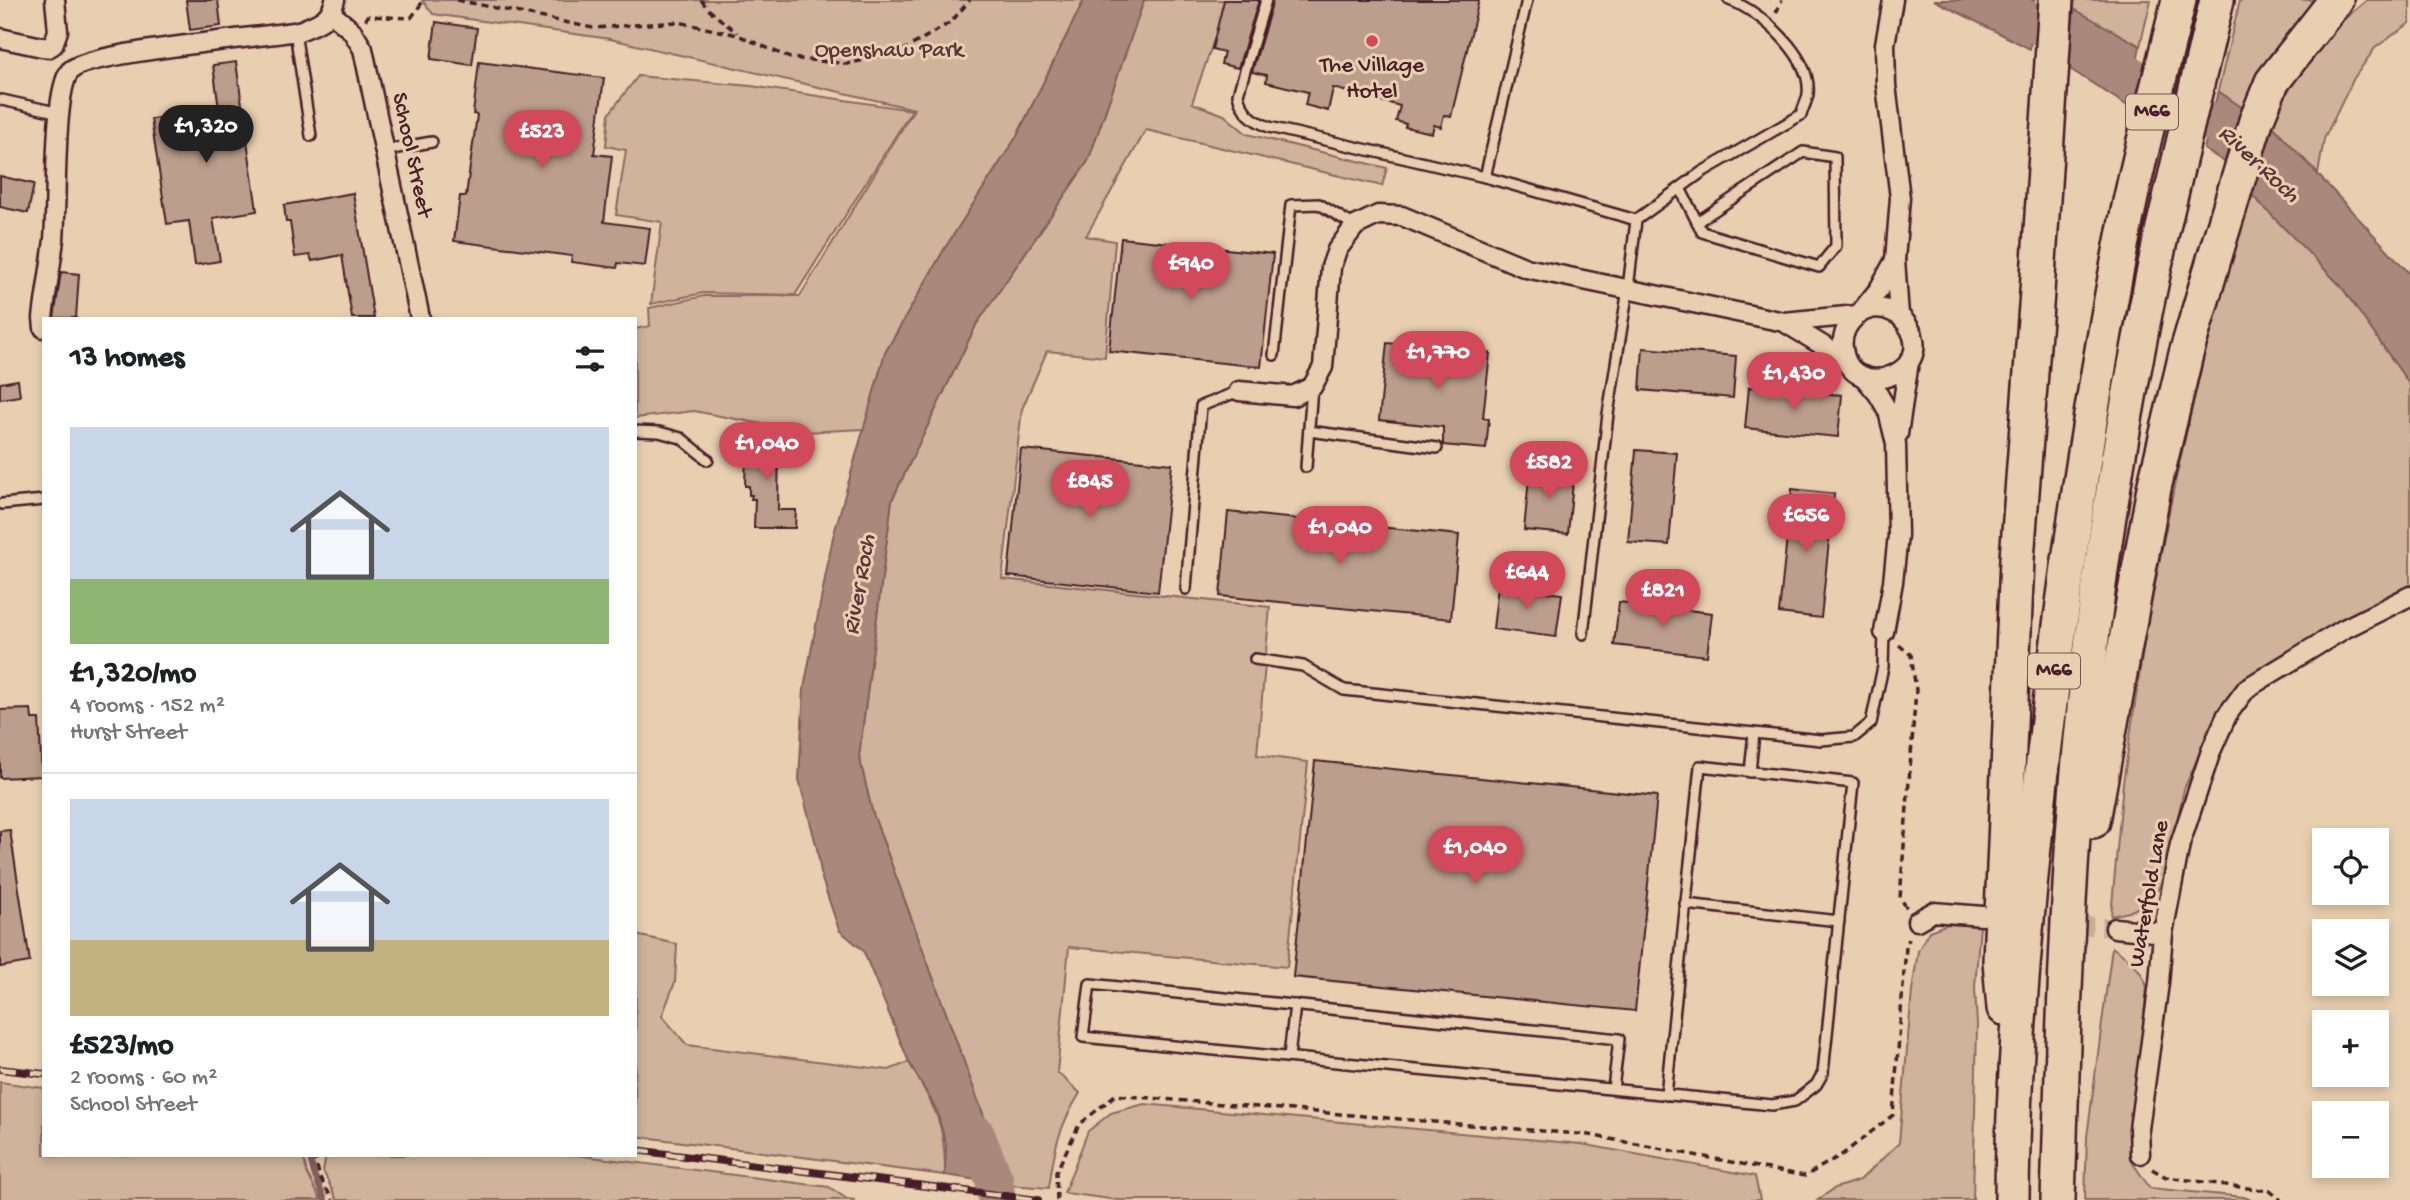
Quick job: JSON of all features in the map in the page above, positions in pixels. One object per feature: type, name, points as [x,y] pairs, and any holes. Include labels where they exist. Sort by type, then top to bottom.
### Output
[{"type":"highway","name":"M66","points":[[2012,1122],[2000,961],[2017,559],[2050,117],[2056,0]]},
{"type":"highway","name":"M66","points":[[2012,1200],[2012,1122],[2029,886],[2057,641],[2090,419],[2126,223],[2179,0]]},
{"type":"highway","name":"M66","points":[[2058,1200],[2066,959],[2080,750],[2096,611],[2128,404],[2162,233],[2217,0]]},
{"type":"highway","name":"M66","points":[[2066,959],[2154,488],[2186,354],[2256,121],[2273,82],[2336,0]]},
{"type":"street","points":[[0,38],[48,48],[53,45],[58,31],[55,0]]},
{"type":"street","points":[[1892,2],[1885,44],[1886,85],[1900,198],[1895,260],[1899,315]]},
{"type":"street","points":[[43,317],[54,237],[60,113],[64,84],[70,71],[81,63],[136,53],[295,32],[320,22],[333,6]]},
{"type":"street","name":"School Street","points":[[333,6],[363,48],[420,317]]},
{"type":"street","points":[[1238,391],[1293,396],[1312,387],[1323,367],[1331,267],[1337,250],[1355,226],[1378,215],[1402,216],[1526,268],[1784,322],[1883,309],[1899,315],[1908,324],[1913,335],[1913,351],[1896,444],[1898,535],[1884,632]]},
{"type":"street","points":[[1845,359],[1843,335],[1879,289],[1895,260]]},
{"type":"street","points":[[1784,322],[1845,359],[1863,376],[1888,411],[1896,444]]},
{"type":"street","points":[[1863,376],[1878,380],[1890,377],[1901,372],[1909,362]]},
{"type":"street","name":"Waterfold Lane","points":[[2140,1154],[2139,1129],[2159,983],[2163,933],[2180,844],[2211,751],[2227,715],[2247,688],[2344,629],[2410,596]]},
{"type":"street","points":[[1917,921],[1933,912],[1983,916]]},
{"type":"street","points":[[2115,928],[2163,933]]},
{"type":"lane","points":[[1266,0],[1238,94],[1240,107],[1255,121],[1269,127],[1485,177],[1636,220]]},
{"type":"lane","points":[[1485,177],[1527,0]]},
{"type":"lane","points":[[1583,634],[1608,414],[1636,220],[1702,172],[1801,115],[1808,92],[1803,70],[1792,48],[1771,25],[1741,4],[1730,0]]},
{"type":"lane","points":[[295,32],[311,136]]},
{"type":"lane","points":[[2,100],[60,113]]},
{"type":"lane","points":[[386,150],[432,142]]},
{"type":"lane","points":[[1680,188],[1697,222],[1702,232],[1819,267],[1836,246],[1835,157],[1803,152],[1697,222]]},
{"type":"lane","points":[[1274,355],[1291,205],[1319,204],[1355,226]]},
{"type":"lane","points":[[1306,467],[1312,387]]},
{"type":"lane","points":[[1186,589],[1201,406],[1238,391]]},
{"type":"lane","points":[[637,430],[681,438],[708,460]]},
{"type":"lane","points":[[1309,431],[1437,448]]},
{"type":"lane","points":[[2,504],[42,500]]},
{"type":"lane","points":[[1255,659],[1303,666],[1344,690],[1821,740],[1854,737],[1871,723],[1883,667],[1884,632]]},
{"type":"lane","points":[[1751,772],[1754,733]]},
{"type":"lane","points":[[1613,1090],[1619,1039],[1090,984],[1083,1037],[1289,1056],[1613,1090],[1666,1095],[1772,1105],[1795,1101],[1816,1085],[1823,1073],[1853,783],[1700,766],[1666,1095]]},
{"type":"lane","points":[[1685,904],[1839,921]]},
{"type":"lane","points":[[1289,1056],[1295,1005]]},
{"type":"path","points":[[352,31],[364,26],[367,16],[411,18],[424,0]]},
{"type":"path","points":[[457,0],[593,28],[678,22],[738,35],[790,58],[847,64],[902,51],[951,22],[970,0]]},
{"type":"path","points":[[701,0],[738,35]]},
{"type":"path","points":[[1057,1200],[1056,1172],[1079,1125],[1115,1095],[1589,1135],[1805,1176],[1843,1154],[1893,1115],[1906,947],[1917,921],[1900,898],[1916,690],[1911,654],[1884,632]]},
{"type":"path","points":[[2140,1154],[2149,1167],[2165,1177],[2270,1191],[2281,1200]]},
{"type":"path","points":[[315,1157],[320,1178],[333,1200]]},
{"type":"green space","name":"Openshaw Park","points":[[422,0],[1084,0],[1017,136],[945,248],[885,353],[864,429],[804,432],[694,411],[637,418],[637,329],[650,326],[649,308],[704,296],[800,296],[914,109],[610,39],[433,14]]},
{"type":"green space","points":[[1144,0],[1228,0],[1192,103],[1224,115],[1247,134],[1387,168],[1382,186],[1146,130],[1086,236],[1115,241],[1105,357],[1047,351],[1022,409],[1002,579],[1270,607],[1257,755],[1308,762],[1287,967],[1069,947],[1057,1072],[1080,1093],[1058,1138],[1049,1188],[1009,1185],[872,811],[859,756],[892,500],[976,325],[1088,161]]},
{"type":"green space","points":[[2075,0],[2151,0],[2140,46],[2074,9]]},
{"type":"green space","points":[[2240,0],[2319,0],[2290,29],[2269,60],[2244,109],[2218,91]]},
{"type":"green space","points":[[2367,0],[2410,0],[2410,23],[2375,48],[2354,78],[2324,139],[2318,174],[2271,124],[2282,94],[2316,43]]},
{"type":"green space","points":[[638,76],[751,86],[912,110],[795,295],[703,293],[651,304],[662,222],[616,215],[626,150],[606,146],[609,114]]},
{"type":"green space","points":[[2251,194],[2341,286],[2410,385],[2410,587],[2354,615],[2231,697],[2211,728],[2184,789],[2166,871],[2158,890],[2146,904],[2111,916],[2123,783],[2146,630],[2174,487],[2205,351]]},
{"type":"green space","points":[[1948,924],[1980,926],[1975,987],[1977,1025],[1973,1200],[1818,1200],[1835,1188],[1860,1180],[1899,1143],[1918,951],[1929,931]]},
{"type":"green space","points":[[637,935],[677,944],[675,982],[662,1016],[687,1045],[889,1070],[909,1062],[941,1128],[945,1175],[637,1136]]},
{"type":"green space","points":[[2112,947],[2138,969],[2147,987],[2130,1159],[2150,1188],[2244,1197],[2251,1200],[2085,1200],[2087,1137]]},
{"type":"green space","points":[[0,1082],[42,1088],[42,1157],[303,1157],[307,1173],[321,1200],[0,1200]]},
{"type":"green space","points":[[1144,1104],[1581,1144],[1755,1176],[1760,1200],[1118,1200],[1064,1193],[1088,1131],[1111,1113]]},
{"type":"green space","points":[[326,1157],[592,1157],[829,1187],[847,1199],[855,1200],[337,1200],[323,1171]]},
{"type":"water","points":[[1084,0],[1144,0],[1088,161],[976,325],[892,500],[859,756],[872,811],[1009,1185],[945,1175],[946,1145],[937,1111],[909,1062],[863,950],[839,930],[822,879],[817,848],[799,780],[804,688],[833,537],[885,353],[945,248],[1017,136]]},
{"type":"water","points":[[1934,0],[2034,0],[2030,49]]},
{"type":"water","points":[[2074,9],[2140,46],[2128,106],[2070,69]]},
{"type":"water","points":[[2218,91],[2244,109],[2231,166],[2204,149]]},
{"type":"water","points":[[2271,124],[2410,274],[2410,385],[2341,286],[2251,194]]},
{"type":"building","points":[[186,0],[218,0],[221,26],[190,30]]},
{"type":"building","points":[[1224,0],[1259,0],[1238,68],[1221,64],[1224,52],[1212,49]]},
{"type":"building","name":"The Village Hotel","points":[[1273,0],[1479,0],[1451,117],[1444,115],[1441,127],[1434,125],[1432,133],[1405,127],[1406,124],[1396,121],[1400,106],[1333,88],[1328,111],[1305,105],[1308,92],[1266,82],[1267,75],[1252,72]]},
{"type":"building","points":[[436,22],[477,28],[472,65],[431,59]]},
{"type":"building","points":[[236,62],[257,211],[213,218],[220,261],[195,265],[189,221],[167,224],[151,119],[219,109],[213,65]]},
{"type":"building","points":[[479,62],[604,78],[594,154],[612,156],[604,222],[650,228],[645,266],[618,263],[617,268],[571,262],[572,256],[454,241],[460,196],[466,196],[477,115],[473,114]]},
{"type":"building","points":[[0,176],[34,184],[28,213],[0,207]]},
{"type":"building","points":[[353,193],[374,317],[352,317],[342,255],[312,261],[310,255],[295,257],[290,222],[286,222],[284,205]]},
{"type":"building","points":[[1121,238],[1273,254],[1261,367],[1109,351]]},
{"type":"building","points":[[61,272],[79,274],[76,317],[54,317]]},
{"type":"building","points":[[1438,341],[1458,343],[1457,350],[1490,353],[1483,418],[1489,419],[1486,449],[1443,445],[1443,427],[1379,420],[1387,343],[1438,348]]},
{"type":"building","points":[[1643,348],[1736,356],[1733,398],[1640,390]]},
{"type":"building","points":[[18,380],[20,396],[0,399],[0,383]]},
{"type":"building","points":[[1749,387],[1842,395],[1838,437],[1745,428]]},
{"type":"building","points":[[754,431],[779,431],[778,510],[796,510],[795,528],[754,528],[755,499],[751,499],[752,495],[749,495],[749,486],[745,486],[746,451],[754,451]]},
{"type":"building","points":[[1021,449],[1172,464],[1158,592],[1008,576]]},
{"type":"building","points":[[1636,450],[1677,453],[1669,545],[1628,542]]},
{"type":"building","points":[[1530,468],[1574,472],[1568,534],[1524,530]]},
{"type":"building","points":[[1792,489],[1834,494],[1821,618],[1779,613]]},
{"type":"building","points":[[1228,512],[1459,535],[1451,619],[1220,596]]},
{"type":"building","points":[[1498,586],[1562,594],[1556,637],[1493,629]]},
{"type":"building","points":[[1619,602],[1712,613],[1707,656],[1614,645]]},
{"type":"building","points":[[31,709],[32,719],[39,719],[42,776],[0,778],[0,710]]},
{"type":"building","points":[[1315,761],[1657,796],[1635,1011],[1293,977]]},
{"type":"building","points":[[10,830],[30,962],[0,967],[0,831]]},
{"type":"waterway","name":"River Roch","points":[[1989,0],[2103,59],[2225,130],[2249,154]]},
{"type":"waterway","name":"River Roch","points":[[975,1133],[994,1179],[997,1200]]},
{"type":"waterway","points":[[310,1157],[325,1200]]},
{"type":"tunnel","points":[[2021,920],[2115,928]]},
{"type":"railway","points":[[0,1069],[42,1074]]},
{"type":"railway","points":[[637,1150],[1038,1200]]},
{"type":"place","name":"The Village Hotel","points":[[1372,41]]}]
